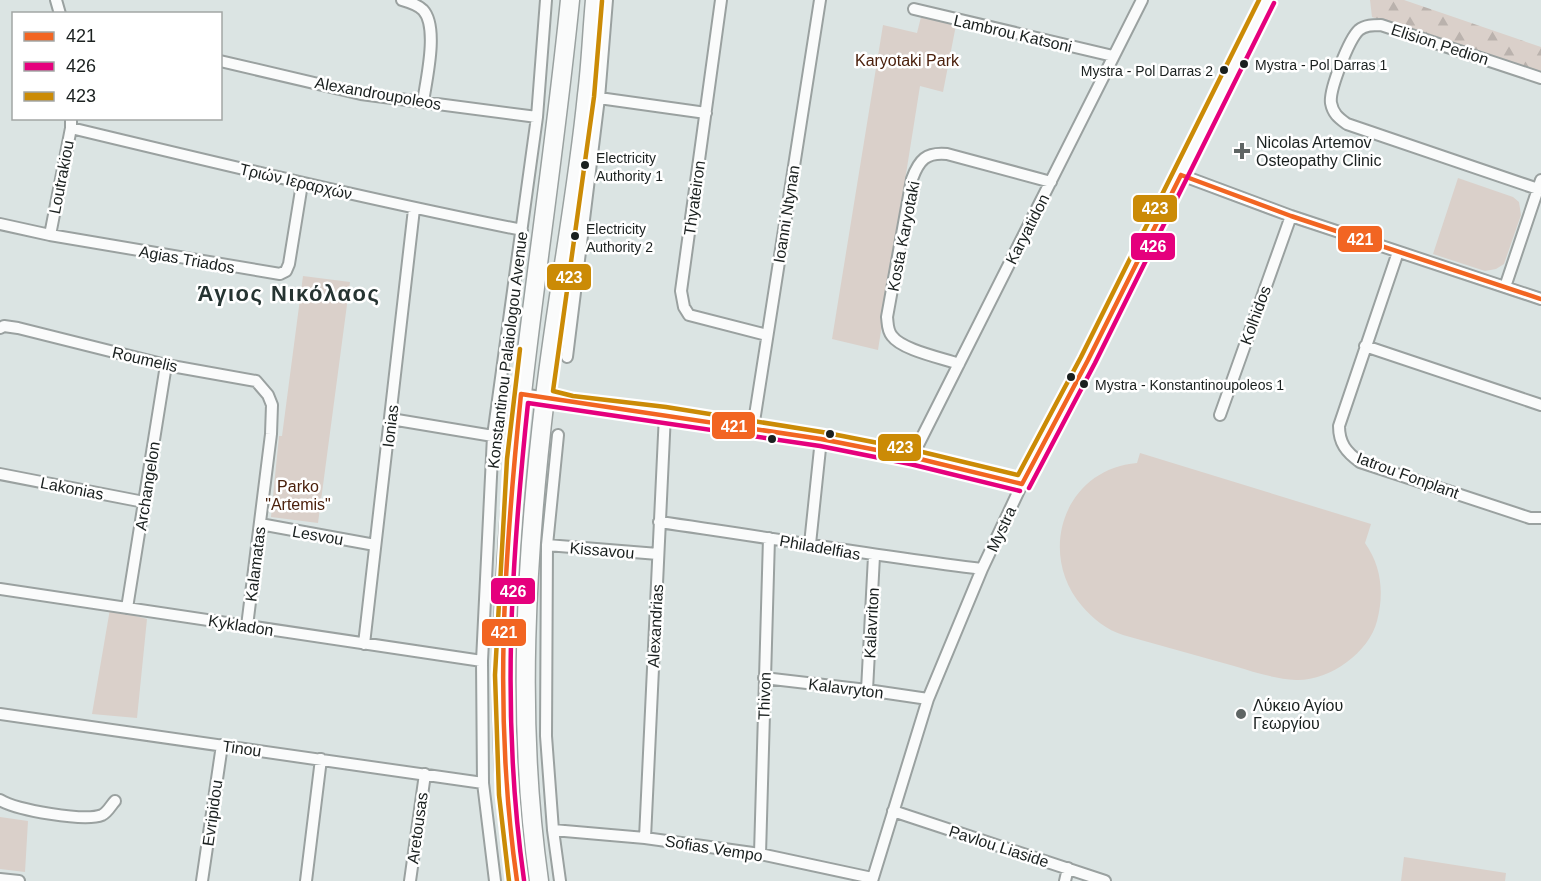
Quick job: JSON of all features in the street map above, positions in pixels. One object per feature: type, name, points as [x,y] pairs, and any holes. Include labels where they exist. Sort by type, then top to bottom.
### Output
[{"type":"main road","points":[[517,881],[506,795],[502,675],[508,549],[521,394],[560,95],[570,0]]},
{"type":"main road","points":[[539,881],[531,822],[524,666],[528,575],[545,397],[587,96],[595,0]]},
{"type":"street","points":[[402,0],[423,10],[431,34],[423,102]]},
{"type":"street","name":"Konstantinou Palaiologou Avenue","points":[[495,881],[483,783],[482,661],[493,436],[537,117],[546,0]]},
{"type":"street","points":[[567,357],[599,98],[607,0]]},
{"type":"street","name":"Thyateiron","points":[[721,0],[681,291],[684,307],[689,315],[767,335]]},
{"type":"street","name":"Ioanni Ntynan","points":[[753,428],[820,0]]},
{"type":"street","name":"Karyatidon","points":[[912,457],[1142,0]]},
{"type":"street","name":"Mystra","points":[[872,880],[928,699],[982,569],[1022,484],[1093,350],[1267,0]]},
{"type":"street","name":"Lambrou Katsoni","points":[[914,9],[1113,56]]},
{"type":"street","name":"Elision Pedion","points":[[1505,287],[1539,184],[1347,124],[1336,116],[1331,106],[1331,95],[1352,39],[1359,30],[1367,26],[1381,25],[1541,78]]},
{"type":"street","name":"Alexandroupoleos","points":[[222,61],[361,94],[537,117]]},
{"type":"street","points":[[599,98],[706,113]]},
{"type":"street","name":"Τριών Ιεραρχών","points":[[71,123],[302,184],[522,230]]},
{"type":"street","name":"Loutrakiou","points":[[50,235],[71,123]]},
{"type":"street","name":"Kosta Karyotaki","points":[[960,363],[901,345],[892,337],[888,328],[891,294],[916,168],[924,158],[934,153],[947,154],[1050,182]]},
{"type":"street","points":[[1181,175],[1292,216],[1541,299]]},
{"type":"street","name":"Agias Triados","points":[[0,224],[50,235],[280,274],[286,271],[289,264],[302,184]]},
{"type":"street","name":"Ionias","points":[[364,644],[414,209]]},
{"type":"street","name":"Kolhidos","points":[[1220,415],[1292,216]]},
{"type":"street","name":"Iatrou Fonplant","points":[[1398,252],[1340,426],[1344,448],[1360,462],[1530,518],[1541,518]]},
{"type":"street","name":"Roumelis","points":[[0,328],[4,326],[18,328],[166,365],[256,381],[268,394]]},
{"type":"street","points":[[1365,346],[1541,405]]},
{"type":"street","name":"Archangelon","points":[[127,608],[166,365]]},
{"type":"street","name":"Kalamatas","points":[[247,626],[272,418],[272,405],[268,394]]},
{"type":"street","points":[[521,394],[821,439],[912,457],[1022,484]]},
{"type":"street","name":"Alexandrias","points":[[645,838],[665,414]]},
{"type":"street","points":[[391,419],[493,436]]},
{"type":"street","points":[[558,435],[547,545],[546,736],[553,830],[560,881]]},
{"type":"street","points":[[810,544],[821,439]]},
{"type":"street","name":"Lakonias","points":[[0,474],[144,501]]},
{"type":"street","name":"Philadelfias","points":[[659,522],[810,544],[874,556],[982,569]]},
{"type":"street","name":"Lesvou","points":[[260,524],[375,545]]},
{"type":"street","name":"Thivon","points":[[760,854],[769,538]]},
{"type":"street","name":"Kissavou","points":[[547,545],[658,554]]},
{"type":"street","name":"Kalavriton","points":[[867,690],[874,556]]},
{"type":"street","name":"Kykladon","points":[[0,589],[482,661]]},
{"type":"street","name":"Kalavryton","points":[[764,678],[928,699]]},
{"type":"street","name":"Tinou","points":[[0,714],[483,783]]},
{"type":"street","name":"Evripidou","points":[[202,881],[222,745]]},
{"type":"street","points":[[306,881],[321,759]]},
{"type":"street","name":"Aretousas","points":[[410,881],[425,774]]},
{"type":"street","points":[[0,800],[26,810],[94,817],[105,814],[115,801]]},
{"type":"street","name":"Pavlou Liaside","points":[[893,811],[1104,881]]},
{"type":"street","name":"Sofias Vempo","points":[[553,830],[645,838],[760,854],[872,880]]},
{"type":"street","points":[[1065,881],[1068,868]]},
{"type":"street","points":[[0,879],[19,881]]},
{"type":"green space","points":[[1370,0],[1404,0],[1541,47],[1541,75],[1372,17]]},
{"type":"green space","name":"Karyotaki Park","points":[[921,17],[956,25],[943,92],[920,86],[878,350],[832,339],[883,25],[917,33]]},
{"type":"green space","points":[[1458,178],[1513,197],[1519,202],[1521,215],[1504,264],[1496,269],[1485,271],[1433,254]]},
{"type":"green space","name":"Parko \"Artemis\"","points":[[303,276],[350,282],[318,523],[271,517],[279,436],[282,436]]},
{"type":"green space","points":[[1140,453],[1371,524],[1365,543],[1378,571],[1381,591],[1377,621],[1366,644],[1346,663],[1334,670],[1321,676],[1296,680],[1272,677],[1123,635],[1096,620],[1082,606],[1068,585],[1061,562],[1060,539],[1065,516],[1076,497],[1092,480],[1112,469],[1137,463]]},
{"type":"green space","points":[[110,609],[147,619],[137,718],[92,714]]},
{"type":"green space","points":[[0,817],[28,821],[25,872],[0,869]]},
{"type":"green space","points":[[1404,857],[1506,873],[1505,881],[1401,881]]},
{"type":"transit line","name":"423","points":[[602,1],[594,97],[553,391],[573,396],[666,407],[822,432],[914,450],[1018,475],[1081,357],[1259,0]]},
{"type":"transit line","name":"426","points":[[1029,488],[1095,363],[1274,3]]},
{"type":"transit line","name":"421","points":[[1181,175],[1291,216],[1541,299]]},
{"type":"transit line","name":"421","points":[[1022,484],[1088,360],[1181,175]]},
{"type":"transit line","name":"423","points":[[509,881],[499,795],[495,675],[507,459],[520,349]]},
{"type":"transit line","name":"421","points":[[517,881],[505,758],[503,698],[506,577],[521,394],[821,439],[912,457],[1022,484]]},
{"type":"transit line","name":"426","points":[[524,880],[513,759],[511,641],[517,523],[528,403],[820,446],[910,464],[1020,491]]},
{"type":"place","name":"Mystra - Pol Darras 1","points":[[1244,64]]},
{"type":"place","name":"Mystra - Pol Darras 2","points":[[1224,70]]},
{"type":"place","name":"Nicolas Artemov Osteopathy Clinic","points":[[1242,151]]},
{"type":"place","name":"Electricity Authority 1","points":[[585,165]]},
{"type":"place","name":"Electricity Authority 2","points":[[575,236]]},
{"type":"place","name":"Mystra - Konstantinoupoleos 1","points":[[1084,384]]},
{"type":"place","name":"Λύκειο Αγίου Γεωργίου","points":[[1241,714]]},
{"type":"district","name":"Άγιος Νικόλαος","points":[[289,293]]}]
